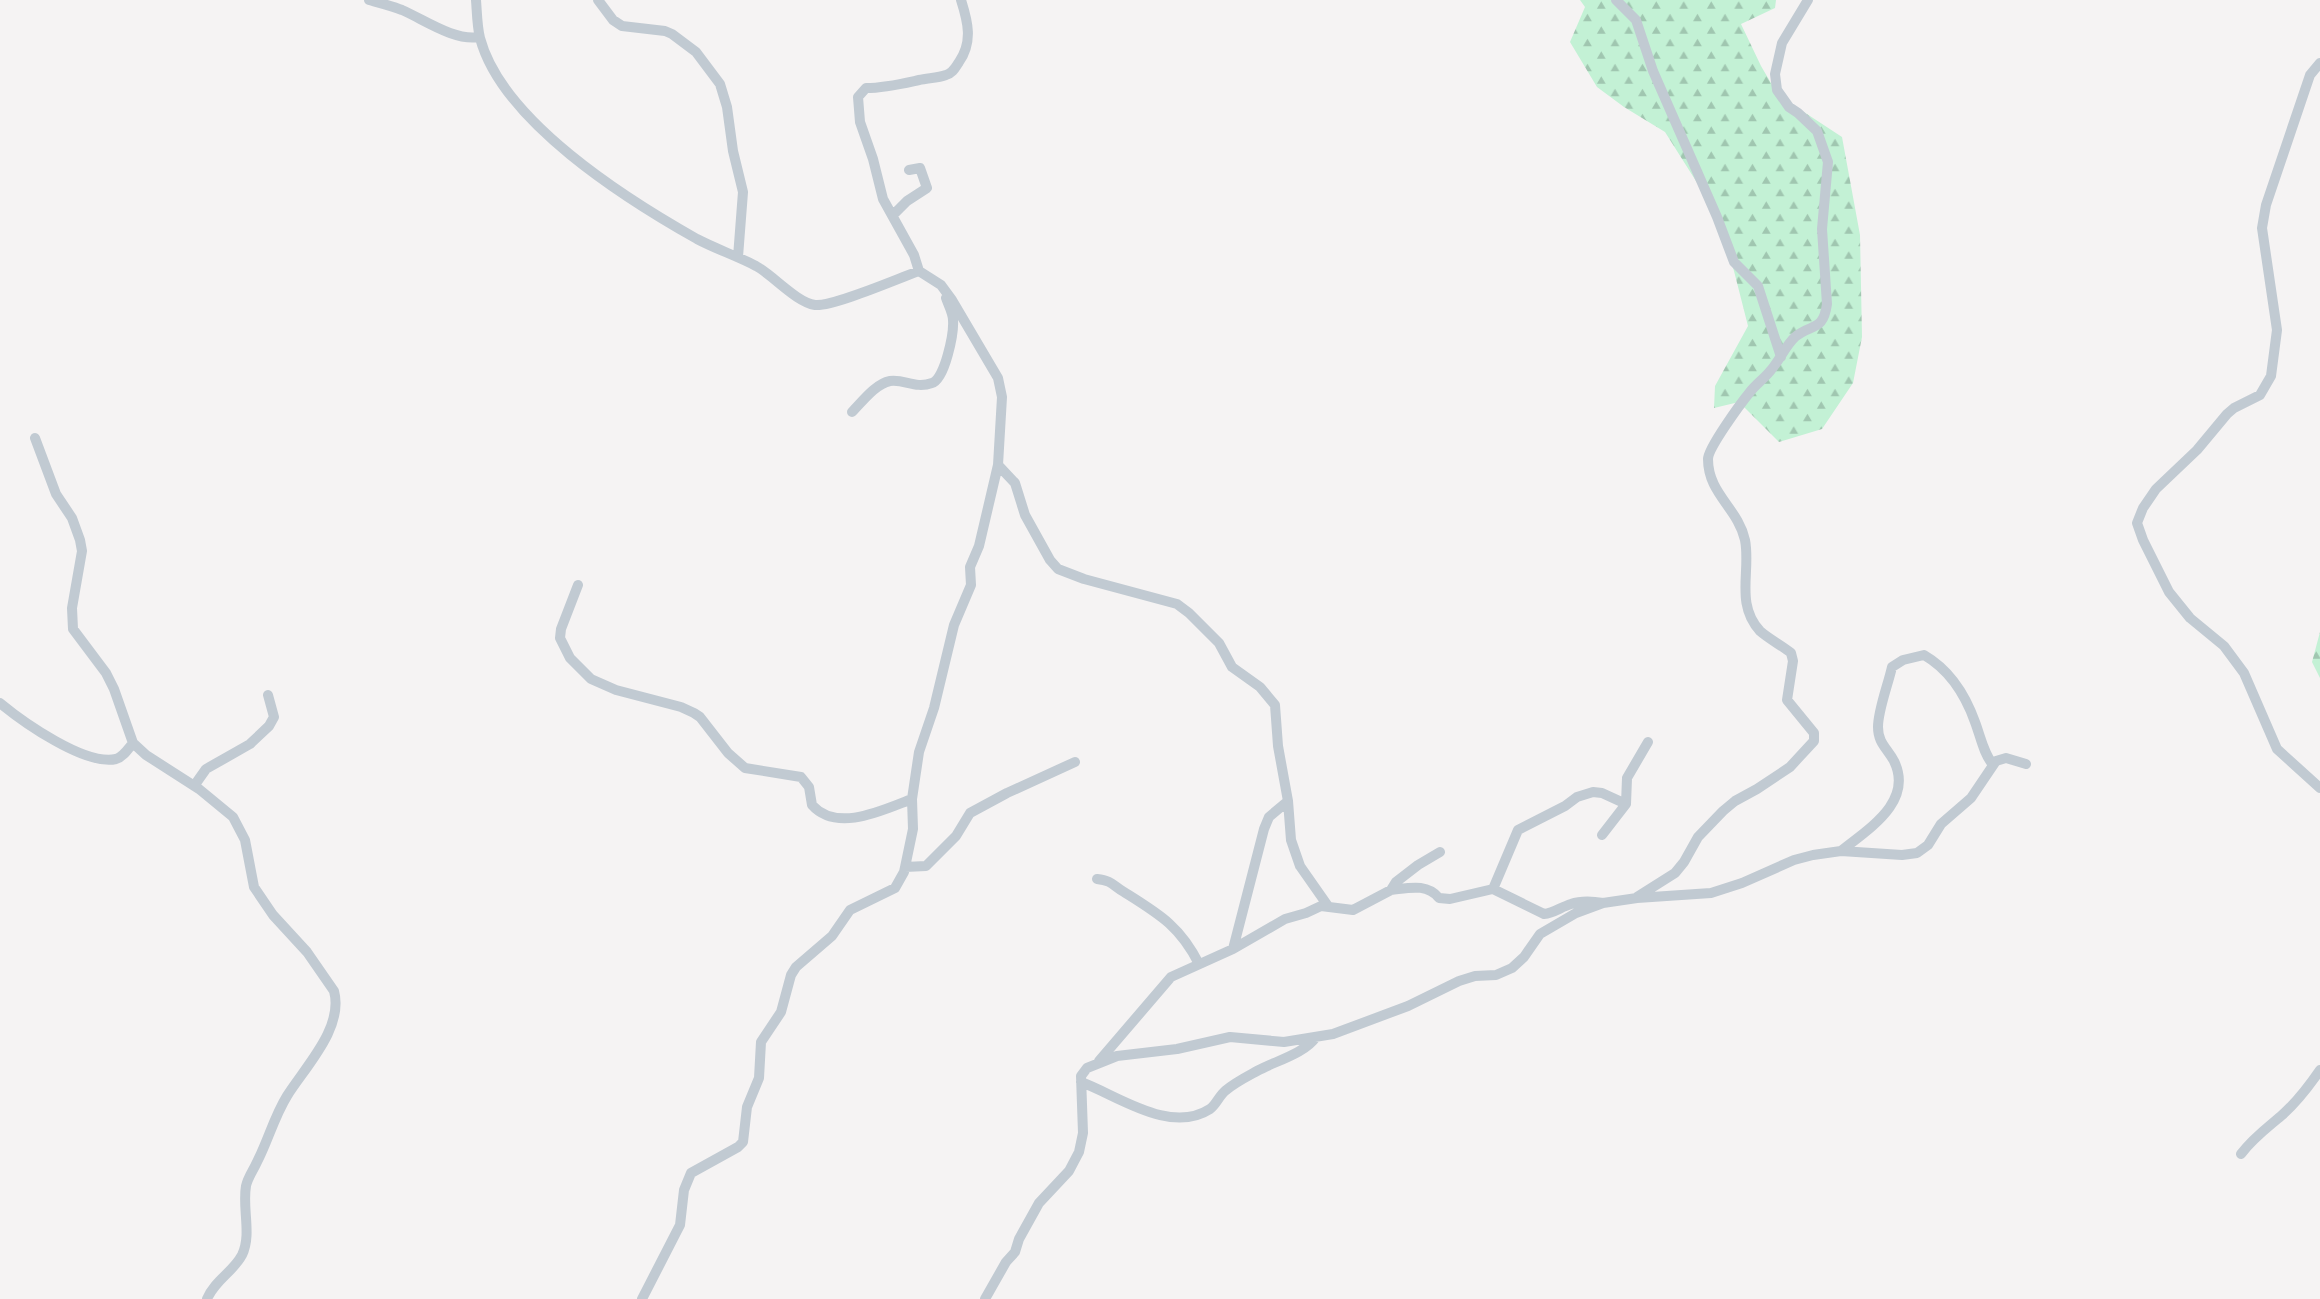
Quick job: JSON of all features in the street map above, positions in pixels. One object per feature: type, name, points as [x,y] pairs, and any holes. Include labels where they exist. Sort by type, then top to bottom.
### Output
[{"type":"street","points":[[368,0],[400,9],[448,31],[471,38],[479,36]]},
{"type":"street","points":[[476,0],[479,36],[488,62],[508,93],[575,160],[645,208],[699,240],[767,272],[805,302],[817,305],[837,301],[919,271]]},
{"type":"street","points":[[598,0],[613,20],[622,26],[672,34],[696,52],[720,84],[727,107],[733,151],[743,192],[738,257]]},
{"type":"street","points":[[642,1299],[680,1225],[684,1190],[691,1173],[738,1147],[743,1142],[747,1106],[760,1073],[761,1042],[781,1012],[791,975],[796,967],[832,936],[850,910],[895,888],[905,867],[913,829],[912,799],[919,752],[934,708],[954,625],[971,585],[970,567],[979,546],[998,464],[1002,396],[998,378],[962,314],[941,285],[919,271],[893,215],[883,199],[873,159],[860,122],[858,97],[866,88],[886,88],[931,77],[944,76],[953,72],[964,55],[969,39],[968,20],[961,0]]},
{"type":"street","points":[[1616,0],[1636,20],[1653,71],[1717,216],[1734,262],[1758,286],[1781,357]]},
{"type":"street","points":[[1636,898],[1675,873],[1684,862],[1698,837],[1723,811],[1735,801],[1790,767],[1814,741],[1814,732],[1787,700],[1786,694],[1793,661],[1791,653],[1761,632],[1748,609],[1745,600],[1747,556],[1745,539],[1732,511],[1716,491],[1711,480],[1709,463],[1709,450],[1750,392],[1770,372],[1795,337],[1815,327],[1824,319],[1827,304],[1822,229],[1828,162],[1817,131],[1789,107],[1777,90],[1774,74],[1782,43],[1808,0]]},
{"type":"street","points":[[2320,63],[2310,75],[2266,205],[2262,228],[2277,330],[2271,376],[2260,394],[2234,408],[2227,414],[2197,450],[2156,489],[2142,508],[2137,523],[2168,592],[2190,618],[2224,646],[2244,673],[2277,749],[2320,788]]},
{"type":"street","points":[[893,215],[907,201],[926,189],[927,186],[920,168],[909,170]]},
{"type":"street","points":[[852,412],[876,388],[890,381],[921,386],[934,383],[940,377],[944,368],[954,319],[941,285]]},
{"type":"street","points":[[35,438],[56,494],[72,518],[81,545],[72,608],[73,629],[106,672],[133,743],[146,755],[221,806],[237,823],[245,840],[254,887],[273,915],[307,952],[334,991],[336,998],[334,1014],[325,1038],[310,1066],[283,1103],[250,1176],[245,1196],[246,1241],[242,1255],[212,1286],[207,1299]]},
{"type":"street","points":[[998,464],[1019,489],[1025,515],[1054,565],[1077,576],[1177,604],[1189,612],[1219,643],[1232,667],[1267,694],[1277,711],[1278,746],[1288,801],[1292,840],[1300,866],[1328,906]]},
{"type":"street","points":[[578,585],[564,620],[560,638],[570,658],[591,679],[616,690],[681,707],[694,713],[700,717],[728,753],[745,768],[800,777],[809,787],[812,805],[823,814],[834,817],[864,817],[912,799]]},
{"type":"street","points":[[1841,851],[1894,804],[1900,784],[1894,761],[1880,743],[1878,726],[1892,667],[1903,660],[1924,655],[1939,664],[1957,685],[1975,722],[1985,754],[1993,765]]},
{"type":"street","points":[[194,786],[206,769],[246,747],[269,726],[274,717],[268,695]]},
{"type":"street","points":[[0,703],[22,721],[48,738],[92,756],[115,759],[121,756],[133,743]]},
{"type":"street","points":[[1602,835],[1626,804],[1627,778],[1648,742]]},
{"type":"street","points":[[984,1299],[1006,1262],[1015,1252],[1019,1239],[1039,1203],[1069,1171],[1079,1152],[1083,1133],[1081,1082],[1083,1071],[1098,1062],[1117,1056],[1177,1049],[1230,1038],[1284,1042],[1333,1034],[1408,1006],[1459,981],[1476,976],[1496,976],[1512,968],[1524,957],[1540,934],[1576,913],[1603,903],[1636,898],[1711,893],[1742,883],[1794,860],[1841,851],[1902,855],[1917,853],[1928,845],[1941,824],[1971,798],[1996,761],[2006,758],[2026,764]]},
{"type":"street","points":[[905,867],[926,866],[956,836],[970,813],[1007,793],[1075,762]]},
{"type":"street","points":[[1493,889],[1518,830],[1565,806],[1577,797],[1593,792],[1602,793],[1626,804]]},
{"type":"street","points":[[1233,948],[1264,829],[1269,817],[1288,801]]},
{"type":"street","points":[[1391,890],[1396,882],[1440,852]]},
{"type":"street","points":[[1097,879],[1112,882],[1125,893],[1163,916],[1177,929],[1199,964]]},
{"type":"street","points":[[1098,1062],[1163,984],[1171,978],[1233,948],[1276,922],[1321,906],[1353,910],[1391,890],[1425,887],[1432,890],[1439,898],[1450,899],[1493,889],[1544,914],[1572,903],[1588,900],[1603,903]]},
{"type":"street","points":[[1081,1082],[1105,1091],[1125,1103],[1155,1114],[1193,1116],[1211,1108],[1232,1085],[1300,1051],[1311,1044],[1316,1037]]},
{"type":"street","points":[[2242,1154],[2252,1140],[2283,1114],[2320,1070]]},
{"type":"green space","points":[[1580,0],[1776,0],[1775,8],[1741,24],[1761,66],[1778,95],[1842,137],[1860,235],[1862,337],[1853,383],[1822,429],[1779,442],[1739,402],[1714,408],[1715,386],[1748,326],[1724,240],[1701,189],[1665,132],[1624,107],[1597,87],[1570,42],[1585,7]]},
{"type":"green space","points":[[2320,632],[2320,678],[2312,662]]}]
